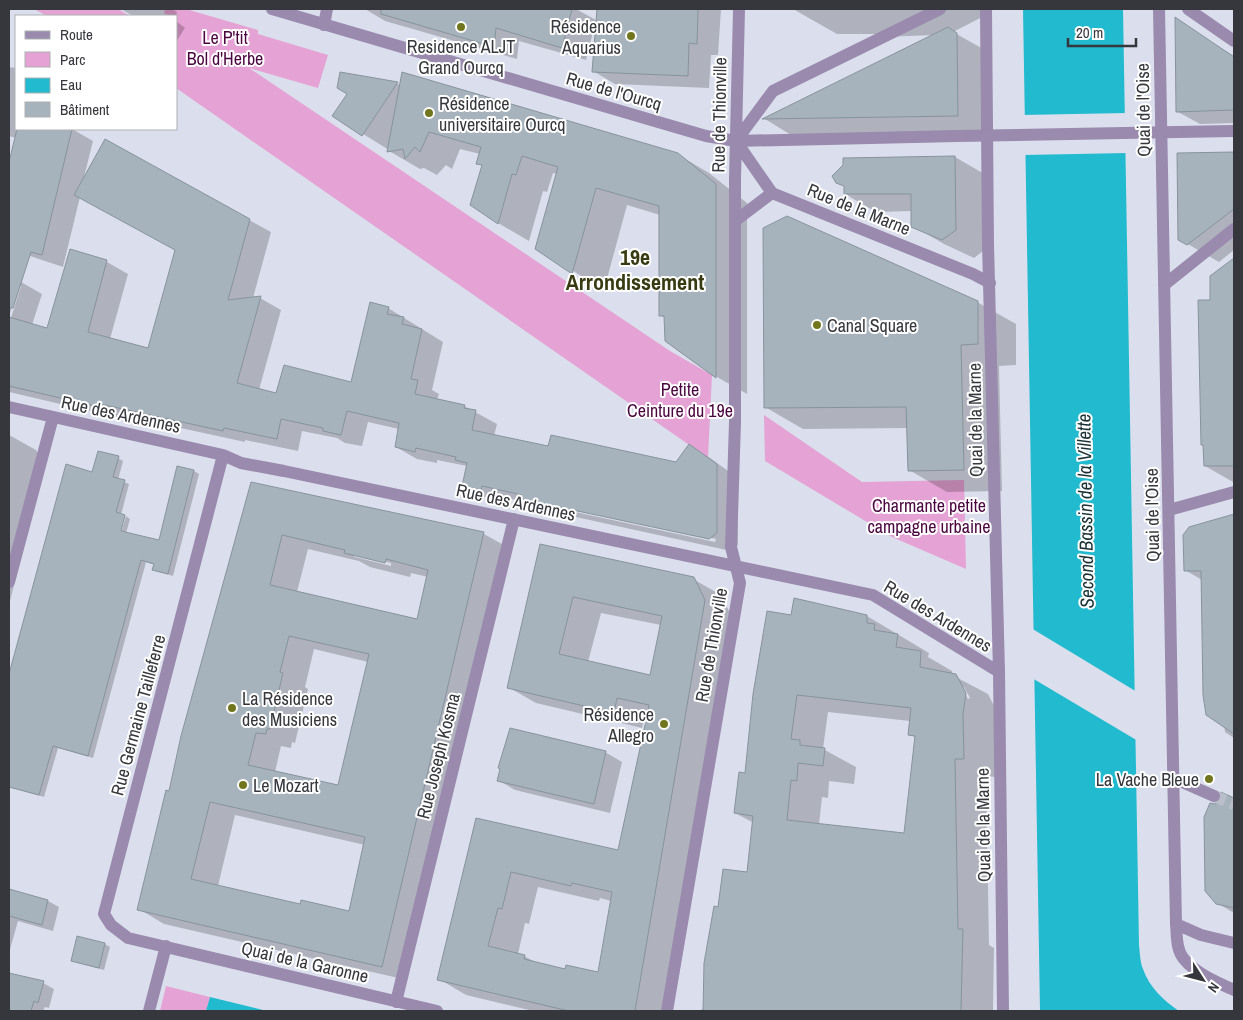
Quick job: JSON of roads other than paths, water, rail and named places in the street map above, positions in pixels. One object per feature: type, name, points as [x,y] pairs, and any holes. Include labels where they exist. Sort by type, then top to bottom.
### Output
[{"type":"street","name":"Rue de l'Ourcq","points":[[272,9],[706,136],[736,141],[1234,131]]},
{"type":"street","points":[[324,25],[327,9]]},
{"type":"street","name":"Rue de Thionville","points":[[667,1011],[740,583],[731,547],[739,9]]},
{"type":"street","points":[[735,221],[772,193],[736,141],[773,91],[940,9]]},
{"type":"street","name":"Quai de la Marne","points":[[986,9],[1004,1011]]},
{"type":"street","name":"Quai de l'Oise","points":[[1159,9],[1176,924],[1178,946],[1183,958],[1203,974],[1234,990]]},
{"type":"street","points":[[1188,9],[1234,41]]},
{"type":"street","name":"Rue de la Marne","points":[[772,193],[990,282]]},
{"type":"street","points":[[1164,285],[1234,230]]},
{"type":"street","name":"Rue des Ardennes","points":[[9,407],[223,455],[241,463],[873,596],[998,672]]},
{"type":"street","points":[[9,582],[53,418]]},
{"type":"street","name":"Rue Germaine Tailleferre","points":[[166,946],[128,938],[111,925],[104,914],[223,455]]},
{"type":"street","points":[[1169,510],[1234,492]]},
{"type":"street","name":"Rue Joseph Kosma","points":[[396,1002],[514,519]]},
{"type":"street","points":[[1173,778],[1214,796]]},
{"type":"street","points":[[1176,924],[1201,935],[1234,943]]},
{"type":"street","points":[[149,1011],[166,946]]},
{"type":"street","name":"Quai de la Garonne","points":[[166,946],[437,1011]]},
{"type":"water","name":"Second Bassin de la Villette","points":[[1023,9],[1123,9],[1139,945],[1142,966],[1149,982],[1168,1003],[1179,1011],[1040,1011]]},
{"type":"water","points":[[210,997],[267,1011],[206,1011]]},
{"type":"tunnel","points":[[1214,796],[1234,804]]},
{"type":"place","name":"Residence ALJT Grand Ourcq","points":[[461,27]]},
{"type":"place","name":"Résidence Aquarius","points":[[631,36]]},
{"type":"place","name":"Résidence universitaire Ourcq","points":[[429,113]]},
{"type":"place","name":"Canal Square","points":[[817,325]]},
{"type":"place","name":"La Résidence des Musiciens","points":[[232,708]]},
{"type":"place","name":"Résidence Allegro","points":[[664,724]]},
{"type":"place","name":"La Vache Bleue","points":[[1209,779]]},
{"type":"place","name":"Le Mozart","points":[[243,785]]},
{"type":"district","name":"19e Arrondissement","points":[[635,270]]},
{"type":"park label","name":"Le P'tit Bol d'Herbe","points":[[225,47]]},
{"type":"park label","name":"Petite Ceinture du 19e","points":[[680,399]]},
{"type":"park label","name":"Charmante petite campagne urbaine","points":[[929,515]]}]
